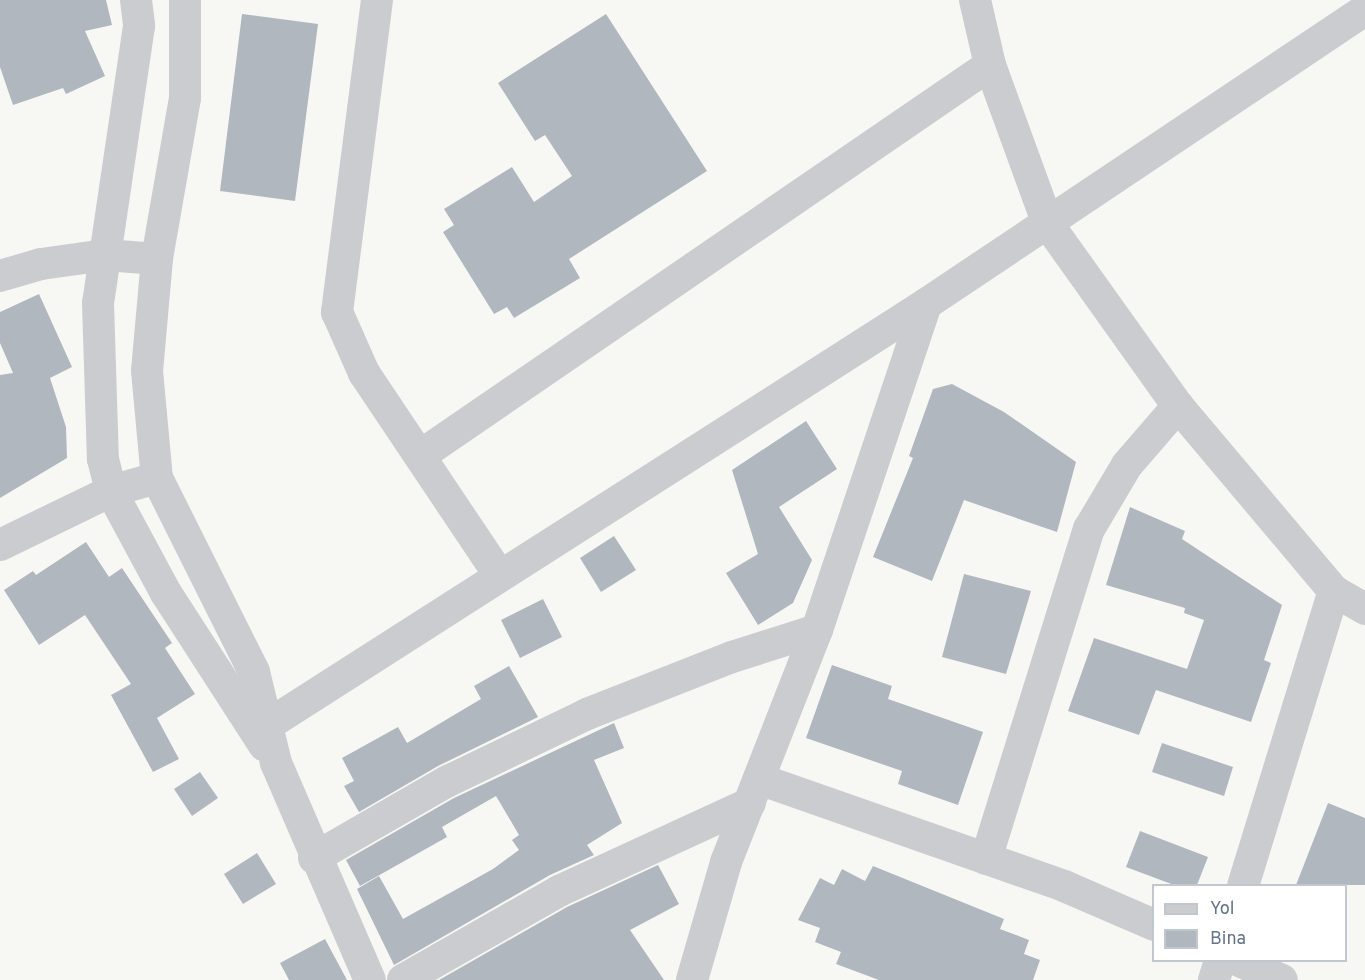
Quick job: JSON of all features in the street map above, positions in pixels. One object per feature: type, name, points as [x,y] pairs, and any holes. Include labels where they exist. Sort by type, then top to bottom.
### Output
[{"type":"street","points":[[136,0],[139,26],[98,303],[104,459],[111,490],[165,593],[276,764]]},
{"type":"street","points":[[185,0],[185,98],[157,259],[147,371],[157,478],[254,672],[276,764],[314,858],[370,980]]},
{"type":"street","points":[[377,0],[337,312],[364,373],[421,455],[499,575]]},
{"type":"street","points":[[975,0],[990,65],[1048,225],[1178,406],[1334,591],[1365,609]]},
{"type":"street","points":[[266,726],[1048,225],[1365,10]]},
{"type":"street","points":[[421,455],[990,65]]},
{"type":"street","points":[[0,276],[41,264],[106,255],[157,259]]},
{"type":"street","points":[[692,980],[726,862],[817,630],[926,304]]},
{"type":"street","points":[[986,859],[1089,529],[1126,465],[1178,406]]},
{"type":"street","points":[[0,545],[111,490],[157,478]]},
{"type":"street","points":[[1243,884],[1334,591]]},
{"type":"street","points":[[314,858],[446,782],[587,714],[732,657],[817,630]]},
{"type":"street","points":[[404,980],[559,891],[754,791],[986,859],[1064,886],[1152,923]]},
{"type":"street","points":[[1214,980],[1219,962]]},
{"type":"street","points":[[1242,962],[1282,980]]},
{"type":"building","points":[[0,0],[106,0],[112,25],[85,31],[105,76],[66,94],[63,88],[13,105],[0,67]]},
{"type":"building","points":[[242,14],[318,24],[295,201],[220,191]]},
{"type":"building","points":[[606,14],[707,171],[569,259],[580,278],[514,318],[507,307],[494,314],[443,232],[454,225],[444,209],[512,167],[534,202],[572,176],[545,135],[535,141],[498,83]]},
{"type":"building","points":[[39,294],[72,367],[50,378],[66,427],[67,458],[0,498],[0,375],[13,373],[0,343],[0,312]]},
{"type":"building","points":[[952,384],[1004,412],[1076,462],[1057,532],[964,500],[932,581],[873,557],[913,458],[909,456],[933,389]]},
{"type":"building","points":[[806,421],[837,469],[779,507],[812,560],[793,603],[758,625],[726,573],[758,554],[732,470]]},
{"type":"building","points":[[1130,507],[1185,531],[1182,539],[1282,605],[1264,660],[1271,663],[1251,722],[1156,690],[1139,735],[1068,711],[1094,638],[1187,669],[1204,620],[1184,613],[1185,608],[1106,585]]},
{"type":"building","points":[[614,536],[636,570],[601,592],[580,558]]},
{"type":"building","points":[[86,542],[109,577],[122,568],[172,643],[165,648],[195,694],[157,718],[179,759],[153,772],[111,695],[131,684],[85,615],[39,645],[4,590],[33,571],[36,575]]},
{"type":"building","points":[[964,574],[1031,591],[1006,674],[942,657]]},
{"type":"building","points":[[543,599],[562,637],[520,658],[501,620]]},
{"type":"building","points":[[832,665],[892,686],[888,699],[983,732],[958,805],[898,784],[902,771],[806,738]]},
{"type":"building","points":[[509,666],[538,717],[438,766],[359,812],[344,786],[354,781],[342,758],[398,727],[407,743],[481,699],[474,686]]},
{"type":"building","points":[[614,723],[624,748],[594,760],[622,823],[587,845],[594,855],[550,875],[394,965],[357,889],[379,876],[403,919],[493,869],[519,850],[512,840],[519,835],[496,796],[442,827],[447,837],[360,886],[346,860],[454,798]]},
{"type":"building","points":[[1162,743],[1233,767],[1224,796],[1152,772]]},
{"type":"building","points":[[200,772],[218,798],[192,816],[174,789]]},
{"type":"building","points":[[1328,803],[1365,818],[1365,885],[1296,884]]},
{"type":"building","points":[[1140,831],[1208,857],[1197,884],[1171,884],[1126,867]]},
{"type":"building","points":[[257,853],[276,884],[243,904],[224,874]]},
{"type":"building","points":[[658,865],[679,904],[630,930],[664,980],[439,980],[567,907]]},
{"type":"building","points":[[873,866],[1004,919],[1000,929],[1029,940],[1024,954],[1040,960],[1033,980],[879,980],[836,964],[841,952],[815,942],[820,928],[798,920],[820,878],[834,885],[842,869],[865,881]]},
{"type":"building","points":[[325,939],[347,980],[289,980],[280,963]]}]
